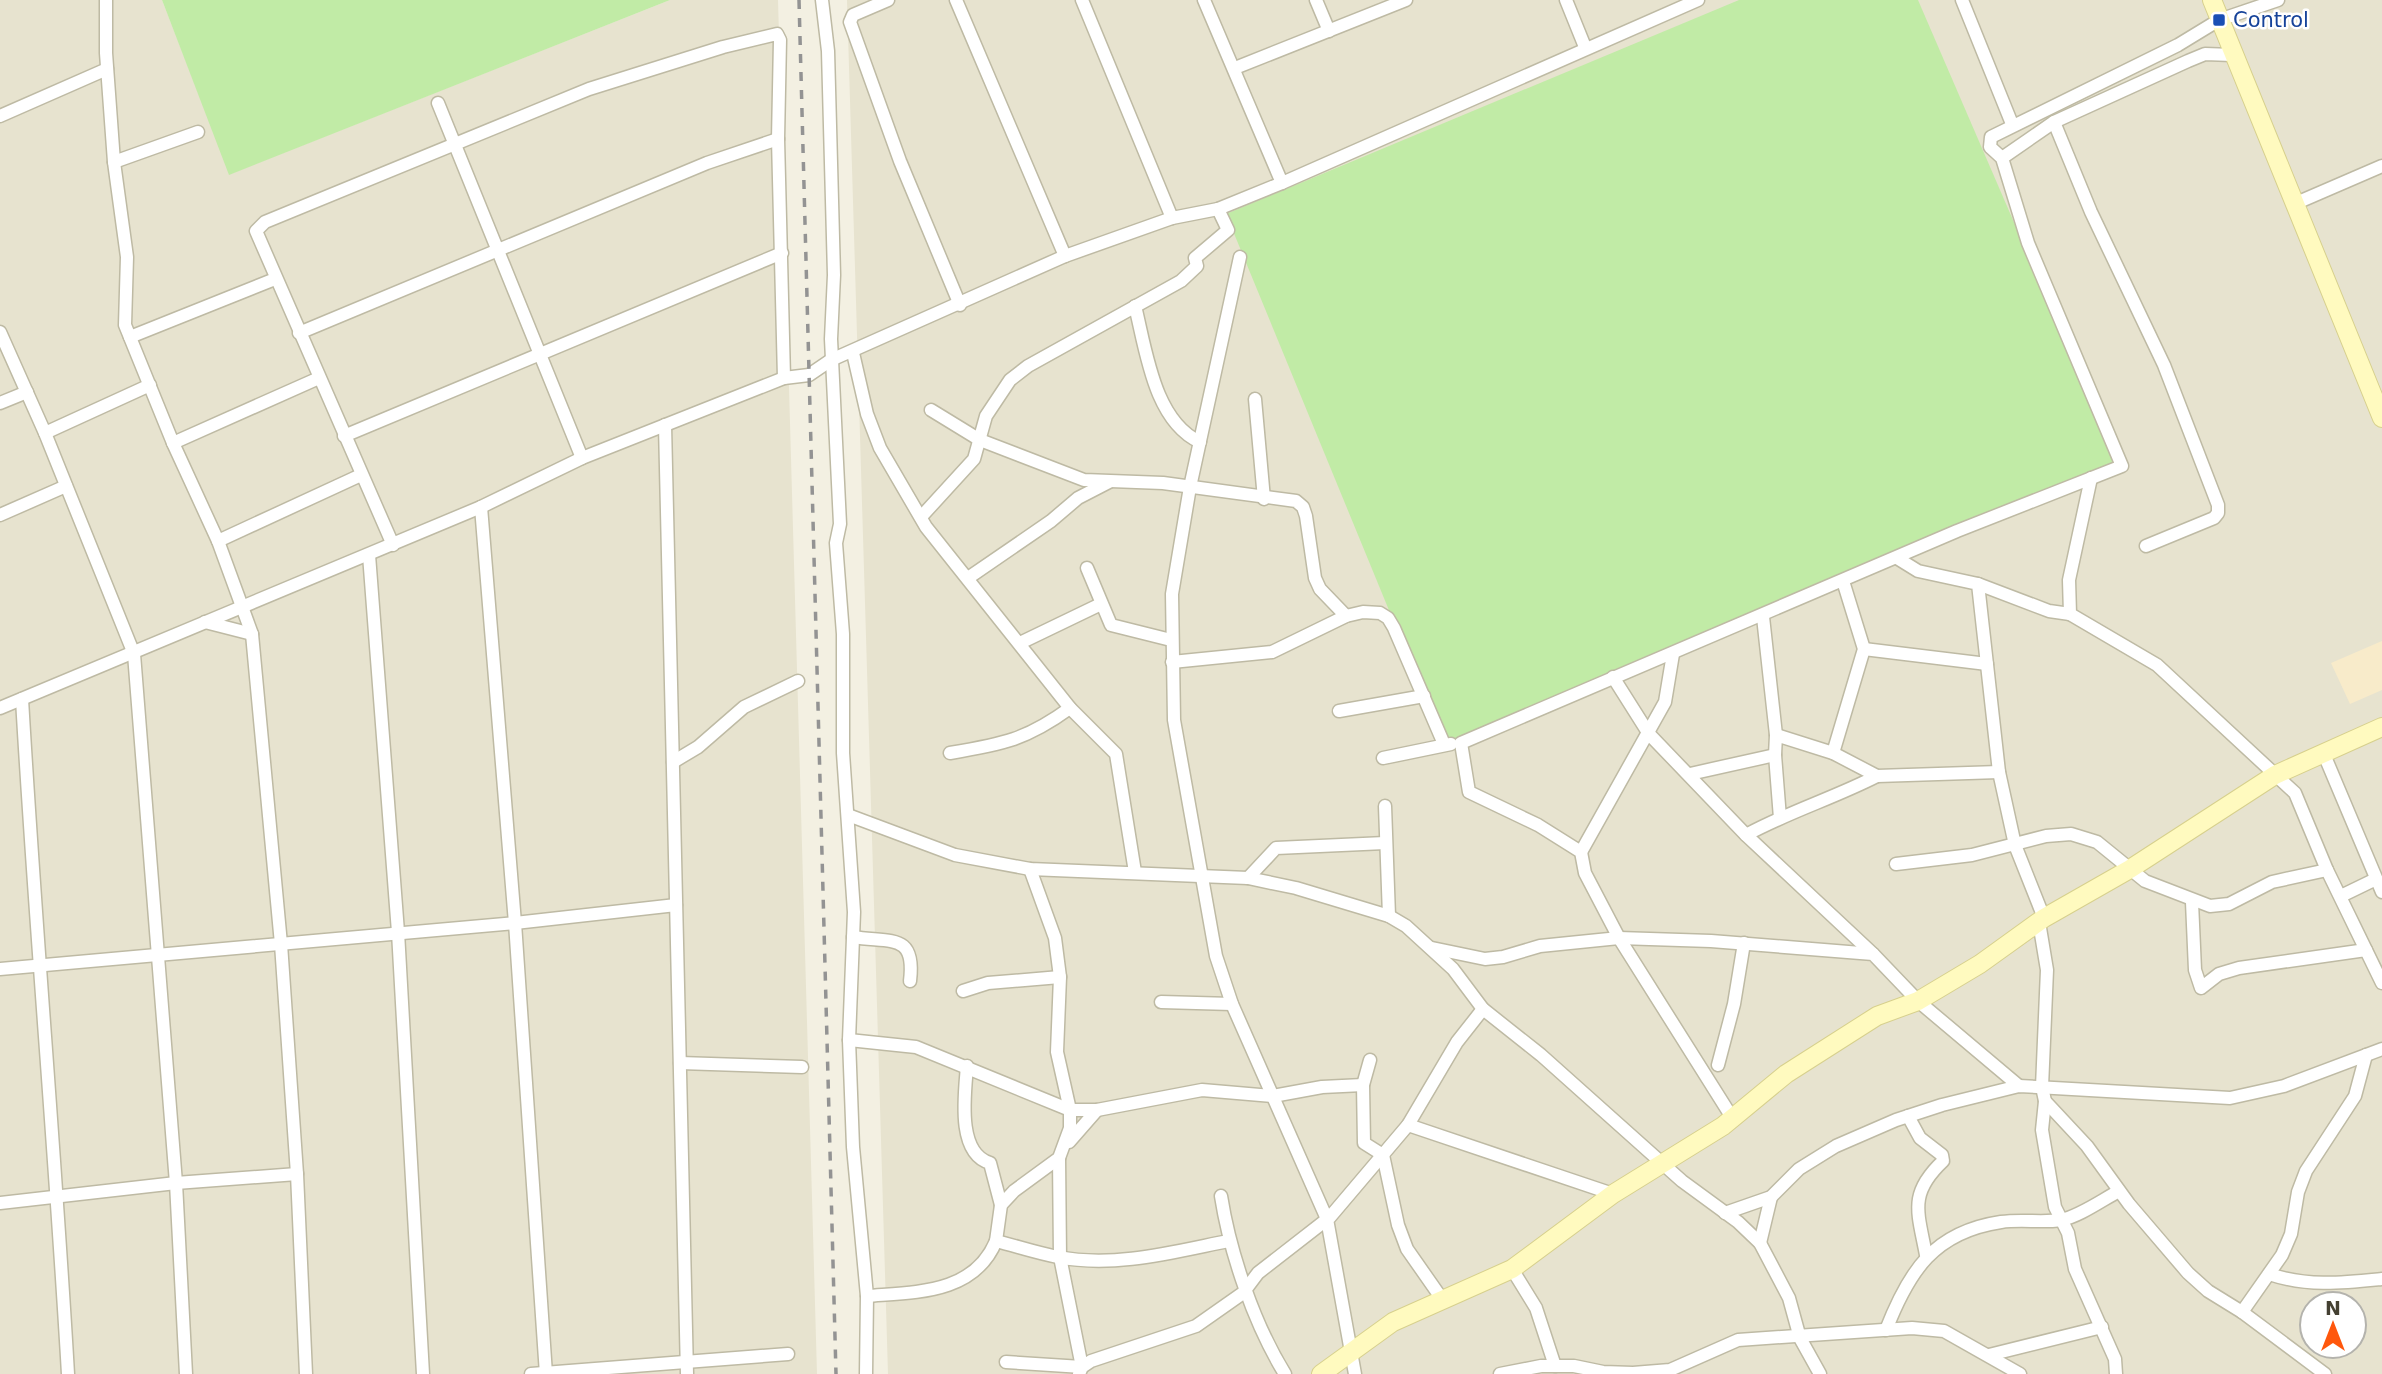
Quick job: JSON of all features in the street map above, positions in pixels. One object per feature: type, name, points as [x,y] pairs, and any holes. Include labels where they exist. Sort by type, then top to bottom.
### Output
[{"type":"street","points":[[106,0],[107,69],[114,162],[127,257],[123,308],[130,337],[173,443],[218,541],[252,634],[281,944],[297,1174],[306,1374]]},
{"type":"street","points":[[821,0],[828,51],[834,275],[831,360],[848,815],[853,869],[849,1040],[853,1147],[867,1296],[866,1374]]},
{"type":"street","points":[[888,0],[853,15],[850,22],[900,161],[960,305]]},
{"type":"street","points":[[956,0],[1065,256]]},
{"type":"street","points":[[1082,0],[1172,218]]},
{"type":"street","points":[[1204,0],[1282,183]]},
{"type":"street","points":[[1316,0],[1329,31]]},
{"type":"street","points":[[1235,68],[1406,0]]},
{"type":"street","points":[[1566,0],[1585,47]]},
{"type":"street","points":[[0,708],[393,545],[481,507],[582,458],[784,378],[809,374],[831,360],[853,353],[1065,256],[1172,218],[1218,209],[1282,183],[1585,47],[1698,0]]},
{"type":"street","points":[[1962,0],[2012,124]]},
{"type":"street","points":[[2212,0],[2232,55],[2382,418]]},
{"type":"street","points":[[1382,758],[1444,744],[1461,743],[1613,677],[2122,466],[2028,243],[2002,158],[1990,147],[1991,137],[2012,124],[2178,45],[2219,20],[2278,0]]},
{"type":"street","points":[[393,545],[275,279],[256,231],[258,227],[589,89],[775,34],[780,40],[778,139],[784,378]]},
{"type":"street","points":[[2178,45],[2186,47],[2190,53],[2188,61]]},
{"type":"street","points":[[2002,158],[2054,122],[2188,61],[2205,54],[2232,55]]},
{"type":"street","points":[[0,116],[107,69]]},
{"type":"street","points":[[438,103],[457,143],[496,249],[582,458]]},
{"type":"street","points":[[2054,122],[2091,212],[2164,365],[2218,505],[2218,513],[2214,518],[2146,546]]},
{"type":"street","points":[[114,162],[198,132]]},
{"type":"street","points":[[299,333],[707,163],[778,139]]},
{"type":"street","points":[[2294,204],[2382,166]]},
{"type":"street","points":[[921,517],[974,459],[986,416],[1010,380],[1028,366],[1174,286],[1197,266],[1195,258],[1228,230],[1218,209]]},
{"type":"street","points":[[344,436],[539,357],[782,253]]},
{"type":"street","points":[[1240,257],[1190,487],[1172,594],[1171,640],[1177,747],[1216,956],[1232,1004],[1326,1219],[1354,1374]]},
{"type":"street","points":[[130,337],[275,279]]},
{"type":"street","points":[[1135,306],[1149,363],[1168,414],[1181,431],[1200,442]]},
{"type":"street","points":[[0,332],[45,433],[134,654],[176,1183],[186,1374]]},
{"type":"street","points":[[853,353],[867,414],[880,448],[921,517],[1070,708],[1116,754],[1135,872]]},
{"type":"street","points":[[173,443],[319,378]]},
{"type":"street","points":[[45,433],[150,385]]},
{"type":"street","points":[[0,402],[27,392]]},
{"type":"street","points":[[1255,399],[1264,499]]},
{"type":"street","points":[[931,410],[981,440],[1084,480],[1190,487],[1264,499],[1296,501],[1303,507],[1315,578],[1320,589],[1346,616]]},
{"type":"street","points":[[665,425],[687,1374]]},
{"type":"street","points":[[218,541],[361,475]]},
{"type":"street","points":[[2070,614],[2069,580],[2091,478]]},
{"type":"street","points":[[968,578],[1051,521],[1078,498],[1110,481]]},
{"type":"street","points":[[0,515],[66,486]]},
{"type":"street","points":[[481,507],[515,923],[545,1373]]},
{"type":"street","points":[[369,555],[398,932],[424,1374]]},
{"type":"street","points":[[1897,558],[1918,571],[1979,584],[2049,611],[2070,614],[2157,664],[2295,793],[2327,870],[2382,983]]},
{"type":"street","points":[[1087,568],[1111,625],[1171,640]]},
{"type":"street","points":[[1833,753],[1864,649],[1843,581]]},
{"type":"street","points":[[1979,584],[2000,772],[2015,845],[2042,920],[2047,970],[2042,1130],[2055,1207],[2063,1220],[2075,1269],[2115,1359],[2116,1374]]},
{"type":"street","points":[[1020,643],[1101,604]]},
{"type":"street","points":[[1172,662],[1272,652],[1346,616],[1380,613],[1388,618],[1444,744]]},
{"type":"street","points":[[1763,617],[1776,736],[1780,818]]},
{"type":"street","points":[[205,622],[252,634]]},
{"type":"street","points":[[1864,649],[1987,664]]},
{"type":"street","points":[[1673,654],[1668,693],[1649,734],[1581,852],[1586,873],[1619,938],[1733,1119]]},
{"type":"street","points":[[1613,677],[1649,734],[1690,774],[1745,835],[1873,954],[1918,1001],[2019,1086]]},
{"type":"street","points":[[673,762],[698,747],[744,707],[798,681]]},
{"type":"street","points":[[1339,711],[1424,696]]},
{"type":"street","points":[[22,699],[38,965],[58,1196],[68,1374]]},
{"type":"street","points":[[950,753],[1012,742],[1049,723],[1070,708]]},
{"type":"street","points":[[1321,1374],[1393,1322],[1512,1269],[1613,1194],[1733,1119],[1786,1074],[1877,1016],[1918,1001],[1980,964],[2042,920],[2130,869],[2275,775],[2382,727]]},
{"type":"street","points":[[1776,736],[1833,753],[1877,776]]},
{"type":"street","points":[[1461,743],[1469,792],[1538,825],[1581,852]]},
{"type":"street","points":[[2323,752],[2377,872],[2382,892]]},
{"type":"street","points":[[1690,774],[1775,755]]},
{"type":"street","points":[[1745,835],[1877,776],[2000,772]]},
{"type":"street","points":[[1385,806],[1389,916]]},
{"type":"street","points":[[848,815],[955,855],[1030,869],[1248,878],[1296,888],[1389,916],[1432,948],[1453,969],[1483,1009],[1541,1055],[1664,1164],[1760,1243],[1789,1298],[1800,1338],[1820,1374]]},
{"type":"street","points":[[1896,864],[1972,855],[2046,836],[2071,834],[2097,842],[2145,880],[2192,902],[2210,906],[2229,904],[2272,882],[2327,870]]},
{"type":"street","points":[[1248,878],[1276,848],[1385,843]]},
{"type":"street","points":[[1030,869],[1055,938],[1060,977],[1057,1052],[1070,1110],[1066,1144]]},
{"type":"street","points":[[2341,896],[2377,872]]},
{"type":"street","points":[[2192,902],[2196,970],[2201,988],[2219,974],[2239,968],[2366,950]]},
{"type":"street","points":[[0,969],[515,923],[676,905]]},
{"type":"street","points":[[853,937],[905,946],[911,953],[913,962],[910,981]]},
{"type":"street","points":[[1432,948],[1485,959],[1503,957],[1540,946],[1619,938],[1744,943],[1873,954]]},
{"type":"street","points":[[1718,1065],[1734,1004],[1744,943]]},
{"type":"street","points":[[963,992],[988,983],[1060,977]]},
{"type":"street","points":[[1161,1002],[1232,1004]]},
{"type":"street","points":[[1006,1362],[1081,1370],[1196,1326],[1247,1288],[1258,1273],[1326,1219],[1408,1125],[1457,1042],[1483,1009]]},
{"type":"street","points":[[849,1040],[916,1047],[1070,1110],[1097,1110],[1202,1090],[1273,1096],[1322,1087],[1363,1085]]},
{"type":"street","points":[[1725,1213],[1772,1197],[1799,1169],[1836,1146],[1908,1116],[2019,1086],[2230,1098],[2284,1086],[2382,1049]]},
{"type":"street","points":[[2242,1312],[2269,1274],[2291,1234],[2298,1192],[2306,1171],[2355,1096],[2366,1055]]},
{"type":"street","points":[[1370,1060],[1363,1085],[1364,1143],[1383,1155],[1398,1224],[1407,1249],[1442,1299]]},
{"type":"street","points":[[680,1063],[802,1067]]},
{"type":"street","points":[[867,1296],[937,1289],[963,1280],[980,1268],[996,1241],[1001,1205],[990,1163],[976,1156],[970,1142],[965,1096],[967,1066]]},
{"type":"street","points":[[2045,1101],[2087,1146],[2119,1191],[2188,1273],[2208,1292],[2242,1312],[2326,1374]]},
{"type":"street","points":[[1081,1370],[1060,1257],[1059,1158],[1066,1144],[1097,1110]]},
{"type":"street","points":[[1908,1116],[1920,1138],[1942,1155],[1943,1161],[1922,1183],[1919,1197],[1926,1255]]},
{"type":"street","points":[[1408,1125],[1613,1194]]},
{"type":"street","points":[[1001,1205],[1014,1191],[1059,1158]]},
{"type":"street","points":[[0,1203],[176,1183],[297,1174]]},
{"type":"street","points":[[1886,1330],[1913,1272],[1926,1255],[1954,1237],[2001,1222],[2063,1220],[2119,1191]]},
{"type":"street","points":[[1221,1196],[1228,1241],[1272,1353],[1285,1374]]},
{"type":"street","points":[[1760,1243],[1772,1197]]},
{"type":"street","points":[[996,1241],[1060,1257],[1143,1258],[1228,1241]]},
{"type":"street","points":[[1512,1269],[1536,1308],[1555,1366]]},
{"type":"street","points":[[2269,1274],[2295,1283],[2322,1284],[2382,1279]]},
{"type":"street","points":[[1989,1355],[2102,1327]]},
{"type":"street","points":[[1500,1374],[1555,1366],[1633,1373],[1670,1370],[1689,1367],[1738,1340],[1800,1338],[1886,1330],[1944,1331],[2020,1374]]},
{"type":"street","points":[[531,1374],[788,1354]]},
{"type":"shaded area","points":[[0,0],[162,0],[230,174],[670,0],[778,0],[817,1374],[0,1374]]},
{"type":"shaded area","points":[[847,0],[2382,0],[2382,1374],[888,1374]]},
{"type":"shaded area","points":[[2382,641],[2382,690],[2350,704],[2331,663]]},
{"type":"green space","points":[[162,0],[670,0],[229,175]]},
{"type":"green space","points":[[1739,0],[1918,0],[2117,461],[1444,744],[1226,214]]},
{"type":"railway","points":[[799,0],[836,1374]]},
{"type":"place","name":"Control","points":[[2219,20]]}]
